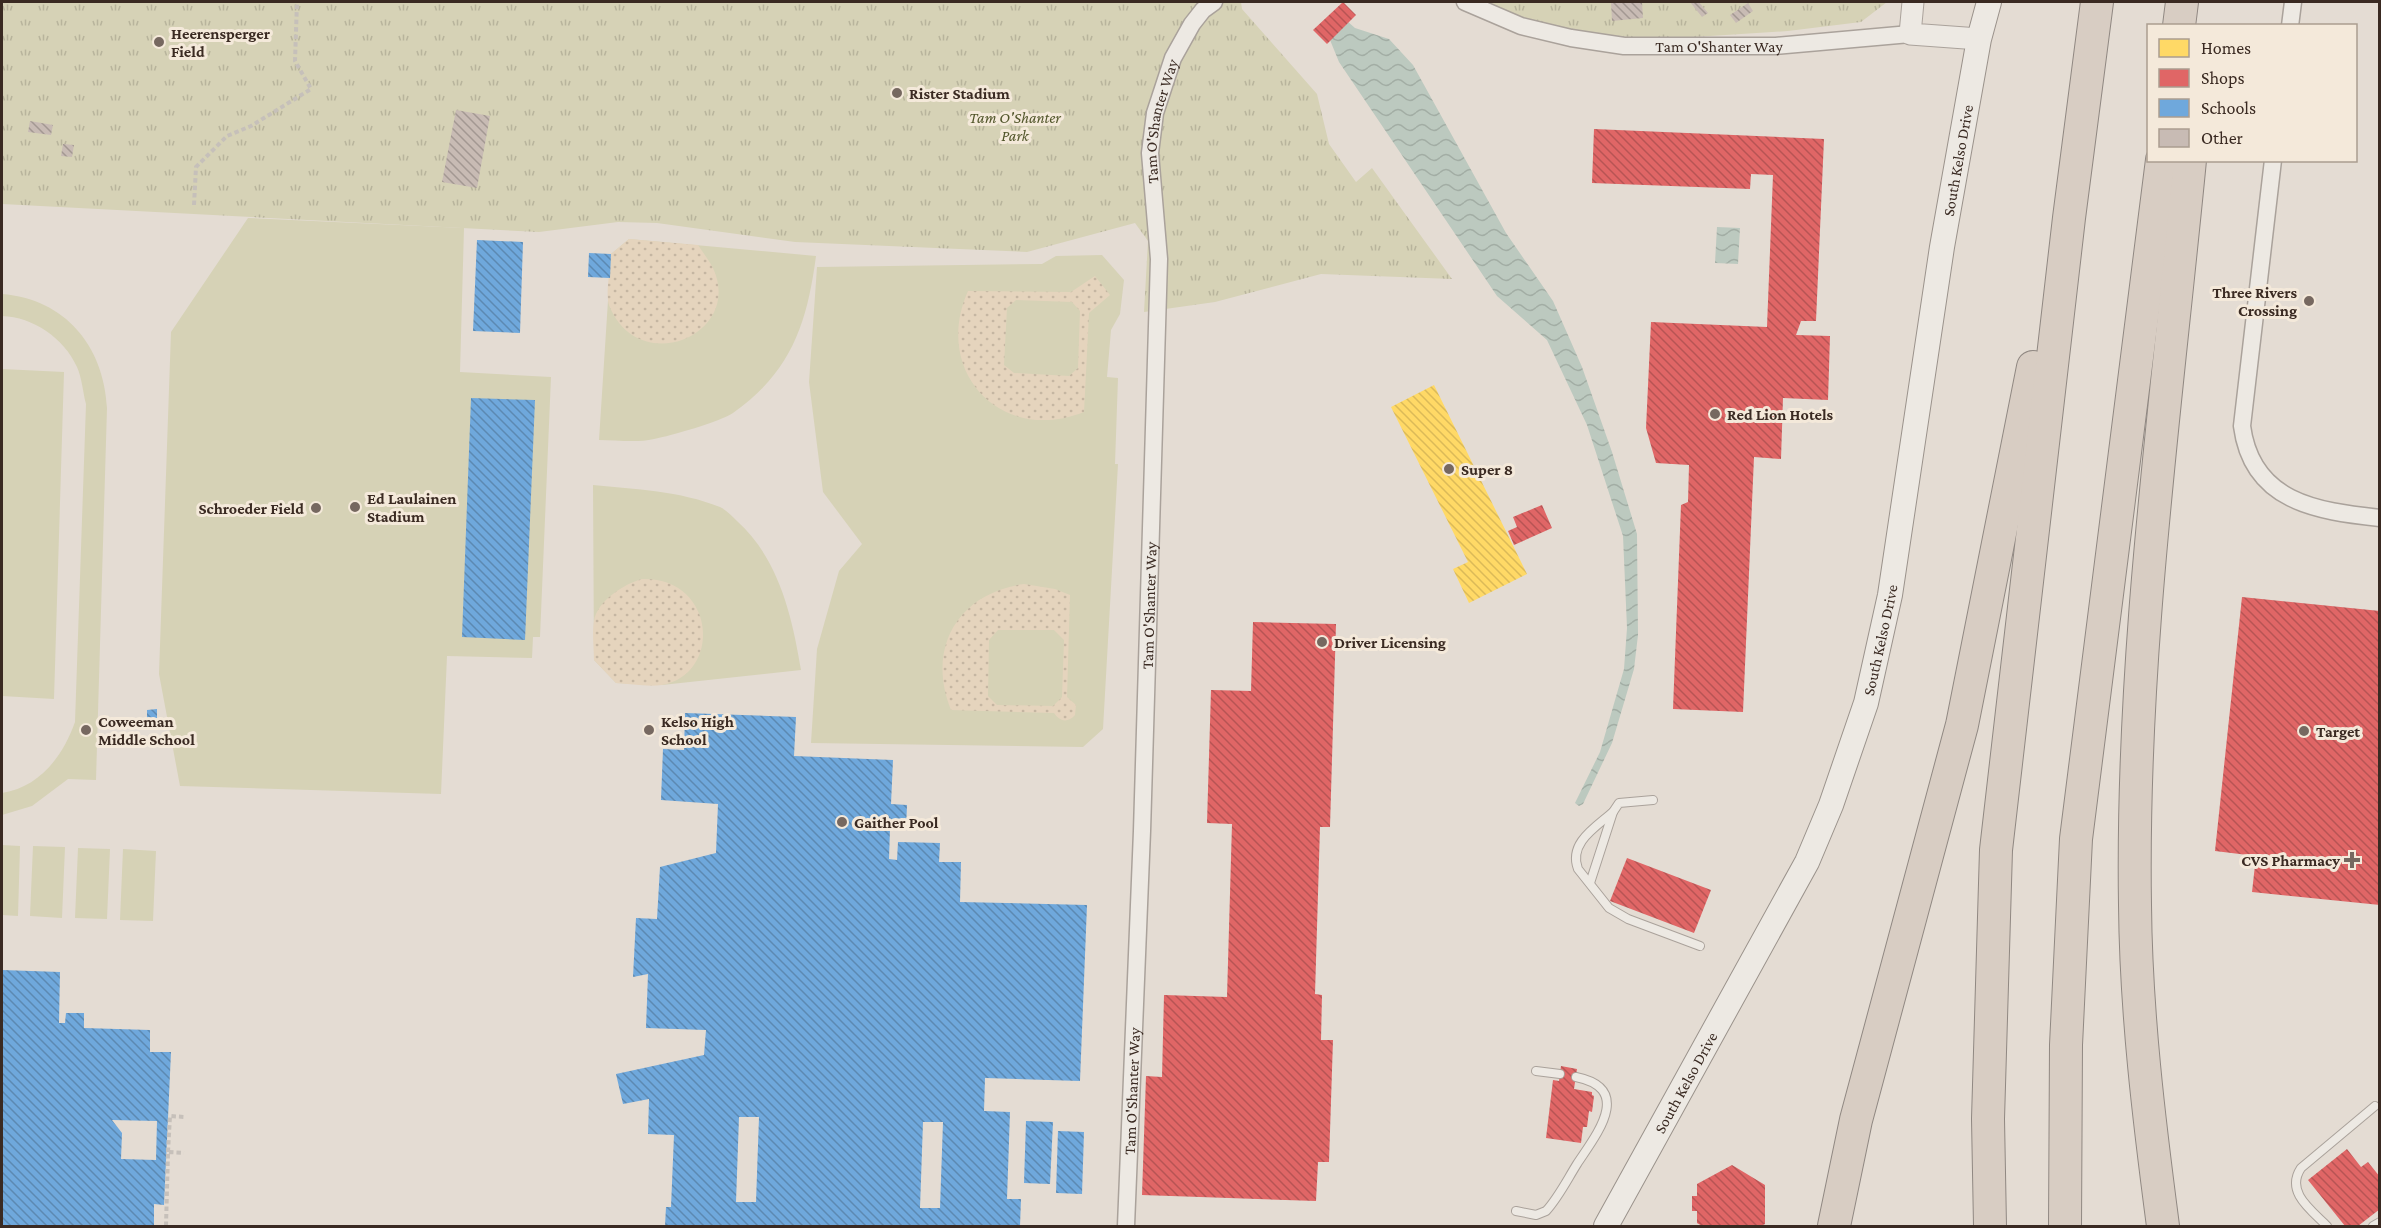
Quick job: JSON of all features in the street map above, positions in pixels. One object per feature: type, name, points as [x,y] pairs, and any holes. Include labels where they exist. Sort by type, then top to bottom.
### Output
[{"type":"highway","points":[[1990,1227],[1988,1119],[1996,850],[2069,218],[2097,2]]},
{"type":"highway","points":[[2179,24],[2181,2]]},
{"type":"highway","points":[[2065,1227],[2066,1045],[2076,839],[2162,162]]},
{"type":"highway","points":[[2163,1227],[2148,1098],[2137,963],[2135,804],[2146,612],[2190,162]]},
{"type":"highway","points":[[1834,1227],[1856,1120],[1956,753],[1993,582],[2050,276],[2069,218]]},
{"type":"main road","name":"South Kelso Drive","points":[[1606,1227],[1807,862],[1831,805],[1866,703],[1890,595],[1942,247],[1979,39],[1989,2]]},
{"type":"street","name":"Tam O'Shanter Way","points":[[1126,1227],[1142,831],[1159,259],[1150,153],[1155,113],[1173,58],[1192,24],[1203,10],[1214,2]]},
{"type":"street","name":"Tam O'Shanter Way","points":[[1465,2],[1521,26],[1571,38],[1624,46],[1776,46],[1910,34],[1979,39]]},
{"type":"street","points":[[1910,34],[1914,2]]},
{"type":"street","points":[[2290,24],[2293,2]]},
{"type":"street","points":[[2273,162],[2242,426],[2245,447],[2255,468],[2271,485],[2292,500],[2312,508],[2379,518]]},
{"type":"lane","points":[[1653,800],[1619,803],[1613,812],[1577,847],[1575,862],[1609,908],[1653,929],[1700,946]]},
{"type":"lane","points":[[1590,883],[1613,812]]},
{"type":"lane","points":[[1536,1071],[1560,1074]]},
{"type":"lane","points":[[1516,1211],[1536,1215],[1546,1211],[1606,1120],[1606,1099],[1601,1090],[1594,1082],[1576,1077]]},
{"type":"lane","points":[[2327,1227],[2298,1196],[2295,1189],[2296,1174],[2375,1106]]},
{"type":"lane","points":[[2373,1227],[2379,1222]]},
{"type":"path","points":[[194,205],[196,167],[227,136],[251,126],[311,89],[295,61],[297,2]]},
{"type":"path","points":[[166,1227],[170,1116],[185,1117]]},
{"type":"path","points":[[168,1152],[184,1153]]},
{"type":"green space","name":"Tam O'Shanter Park","points":[[2,2],[1241,2],[1242,9],[1317,94],[1329,144],[1356,182],[1372,168],[1452,279],[1321,274],[1215,302],[1144,312],[1148,241],[1135,223],[1027,252],[795,242],[657,223],[618,222],[539,232],[2,204]]},
{"type":"green space","points":[[1480,2],[1887,2],[1861,22],[1788,31],[1679,38],[1588,36],[1495,9]]},
{"type":"green space","name":"Ed Laulainen Stadium","points":[[248,218],[464,228],[460,372],[551,377],[540,637],[533,637],[532,658],[447,656],[441,794],[180,786],[159,674],[171,332]]},
{"type":"green space","points":[[629,239],[816,256],[807,303],[793,345],[769,381],[753,397],[727,416],[672,435],[641,441],[599,440],[611,254]]},
{"type":"green space","points":[[1102,255],[1124,280],[1120,314],[1111,330],[1107,377],[1118,378],[1115,464],[1118,464],[1103,729],[1083,747],[811,743],[817,649],[839,571],[862,544],[823,492],[809,382],[817,267],[1042,264],[1056,256]]},
{"type":"green space","points":[[2,294],[45,305],[77,330],[89,346],[98,365],[107,408],[96,780],[68,779],[32,806],[2,815],[2,793],[16,790],[39,777],[57,758],[75,722],[86,404],[79,371],[64,347],[56,338],[36,325],[14,317],[2,316]]},
{"type":"green space","points":[[2,369],[64,372],[54,699],[2,696]]},
{"type":"green space","points":[[593,485],[689,497],[720,507],[729,513],[751,536],[773,571],[788,609],[801,670],[662,685],[616,683],[594,660]]},
{"type":"green space","points":[[2,845],[20,846],[18,916],[2,915]]},
{"type":"green space","points":[[33,846],[65,847],[62,918],[30,916]]},
{"type":"green space","points":[[78,848],[110,849],[107,919],[75,918]]},
{"type":"green space","points":[[123,849],[156,851],[153,921],[120,920]]},
{"type":"sand","points":[[629,239],[698,245],[713,268],[719,292],[714,312],[701,329],[684,339],[663,343],[642,340],[623,327],[609,305],[608,287],[611,254]]},
{"type":"sand","points":[[1095,276],[1110,295],[1089,313],[1084,412],[1054,420],[1026,418],[1001,410],[981,394],[967,374],[959,349],[959,321],[968,291],[1071,292]],"holes":[[[1016,300],[1072,302],[1080,311],[1078,368],[1069,376],[1014,373],[1004,365],[1007,308]]]},
{"type":"sand","points":[[642,579],[667,583],[685,593],[697,609],[703,627],[702,646],[695,664],[682,677],[662,685],[616,683],[594,660],[593,626],[600,607],[612,594]]},
{"type":"sand","points":[[1024,584],[1055,589],[1070,595],[1067,697],[1076,705],[1075,715],[1070,719],[1061,720],[1054,713],[951,710],[944,687],[943,665],[946,645],[953,627],[965,611],[981,599],[1001,589]],"holes":[[[998,630],[1054,630],[1064,640],[1062,697],[1053,706],[997,705],[988,696],[989,640]]]},
{"type":"water","points":[[1347,21],[1355,28],[1389,39],[1413,65],[1506,233],[1553,301],[1582,367],[1612,452],[1637,534],[1638,635],[1634,669],[1612,743],[1583,804],[1579,806],[1575,803],[1600,752],[1624,669],[1627,628],[1623,536],[1587,425],[1547,340],[1497,296],[1339,62],[1330,40]]},
{"type":"water","points":[[1717,227],[1740,228],[1738,264],[1715,263]]},
{"type":"building: Homes","name":"Super 8","points":[[1434,385],[1527,574],[1469,603],[1453,569],[1468,562],[1391,407]]},
{"type":"building: Shops","points":[[1343,2],[1356,15],[1327,44],[1313,30]]},
{"type":"building: Shops","name":"Red Lion Hotels","points":[[1594,129],[1824,139],[1816,321],[1801,321],[1796,335],[1830,336],[1828,400],[1783,398],[1781,459],[1754,457],[1743,712],[1673,709],[1681,505],[1688,502],[1689,465],[1656,463],[1646,428],[1651,322],[1767,327],[1773,175],[1751,174],[1750,189],[1592,183]]},
{"type":"building: Shops","points":[[1542,505],[1552,528],[1514,545],[1508,531],[1517,527],[1513,517]]},
{"type":"building: Shops","name":"Target","points":[[2242,597],[2380,611],[2380,905],[2252,892],[2256,856],[2215,851]]},
{"type":"building: Shops","points":[[1253,622],[1336,624],[1330,827],[1320,827],[1315,994],[1322,995],[1321,1040],[1333,1040],[1329,1162],[1318,1162],[1316,1201],[1142,1195],[1146,1076],[1162,1077],[1164,995],[1227,997],[1232,824],[1207,823],[1211,690],[1251,691]]},
{"type":"building: Shops","points":[[1627,858],[1711,890],[1694,933],[1610,901]]},
{"type":"building: Shops","points":[[1561,1066],[1577,1069],[1574,1089],[1592,1092],[1594,1096],[1587,1127],[1583,1127],[1581,1143],[1546,1138],[1553,1080],[1559,1081]]},
{"type":"building: Shops","points":[[2347,1149],[2361,1167],[2368,1162],[2380,1177],[2380,1209],[2358,1226],[2345,1226],[2308,1180]]},
{"type":"building: Shops","points":[[1732,1165],[1765,1185],[1765,1224],[1761,1226],[1702,1226],[1697,1223],[1697,1211],[1692,1211],[1692,1196],[1697,1196],[1697,1184]]},
{"type":"building: Schools","points":[[477,240],[523,242],[520,333],[473,331]]},
{"type":"building: Schools","points":[[589,253],[611,254],[610,278],[588,277]]},
{"type":"building: Schools","points":[[471,398],[535,400],[525,640],[462,637]]},
{"type":"building: Schools","points":[[157,709],[157,718],[147,719],[147,710]]},
{"type":"building: Schools","points":[[685,713],[796,717],[794,756],[893,760],[891,804],[907,805],[906,830],[890,829],[889,859],[897,860],[898,842],[940,843],[939,862],[961,862],[960,902],[1087,905],[1080,1081],[985,1078],[984,1111],[1010,1112],[1007,1199],[1021,1199],[1020,1226],[665,1226],[666,1207],[671,1207],[674,1135],[648,1134],[649,1099],[623,1104],[616,1074],[704,1055],[706,1030],[646,1028],[648,974],[633,977],[636,918],[657,919],[660,867],[716,853],[718,804],[661,800],[663,749],[684,750]],"holes":[[[739,1117],[759,1117],[756,1202],[736,1202]],[[923,1122],[943,1122],[940,1208],[920,1208]]]},
{"type":"building: Schools","points":[[2,970],[60,972],[59,1023],[65,1023],[66,1013],[84,1013],[84,1028],[150,1030],[150,1052],[171,1052],[164,1205],[154,1204],[154,1226],[2,1226]],"holes":[[[112,1120],[157,1121],[156,1160],[121,1159],[122,1133]]]},
{"type":"building: Schools","points":[[1026,1121],[1053,1122],[1050,1184],[1024,1183]]},
{"type":"building: Schools","points":[[1058,1131],[1084,1132],[1082,1194],[1056,1193]]},
{"type":"building: Other","points":[[1611,2],[1642,2],[1643,18],[1612,21]]},
{"type":"building: Other","points":[[1690,2],[1699,2],[1708,13],[1702,17]]},
{"type":"building: Other","points":[[1748,3],[1753,11],[1736,23],[1730,15]]},
{"type":"building: Other","points":[[456,110],[490,116],[477,188],[442,182]]},
{"type":"building: Other","points":[[30,121],[53,125],[51,135],[28,132]]},
{"type":"building: Other","points":[[63,144],[74,145],[72,157],[61,156]]},
{"type":"place","name":"Heerensperger Field","points":[[159,42]]},
{"type":"place","name":"Rister Stadium","points":[[897,93]]},
{"type":"place","name":"Three Rivers Crossing","points":[[2309,301]]},
{"type":"place","name":"Red Lion Hotels","points":[[1715,414]]},
{"type":"place","name":"Super 8","points":[[1449,469]]},
{"type":"place","name":"Ed Laulainen Stadium","points":[[355,507]]},
{"type":"place","name":"Schroeder Field","points":[[316,508]]},
{"type":"place","name":"Driver Licensing","points":[[1322,642]]},
{"type":"place","name":"Coweeman Middle School","points":[[86,730]]},
{"type":"place","name":"Kelso High School","points":[[649,730]]},
{"type":"place","name":"Target","points":[[2304,731]]},
{"type":"place","name":"Gaither Pool","points":[[842,822]]},
{"type":"place","name":"CVS Pharmacy","points":[[2352,860]]}]
